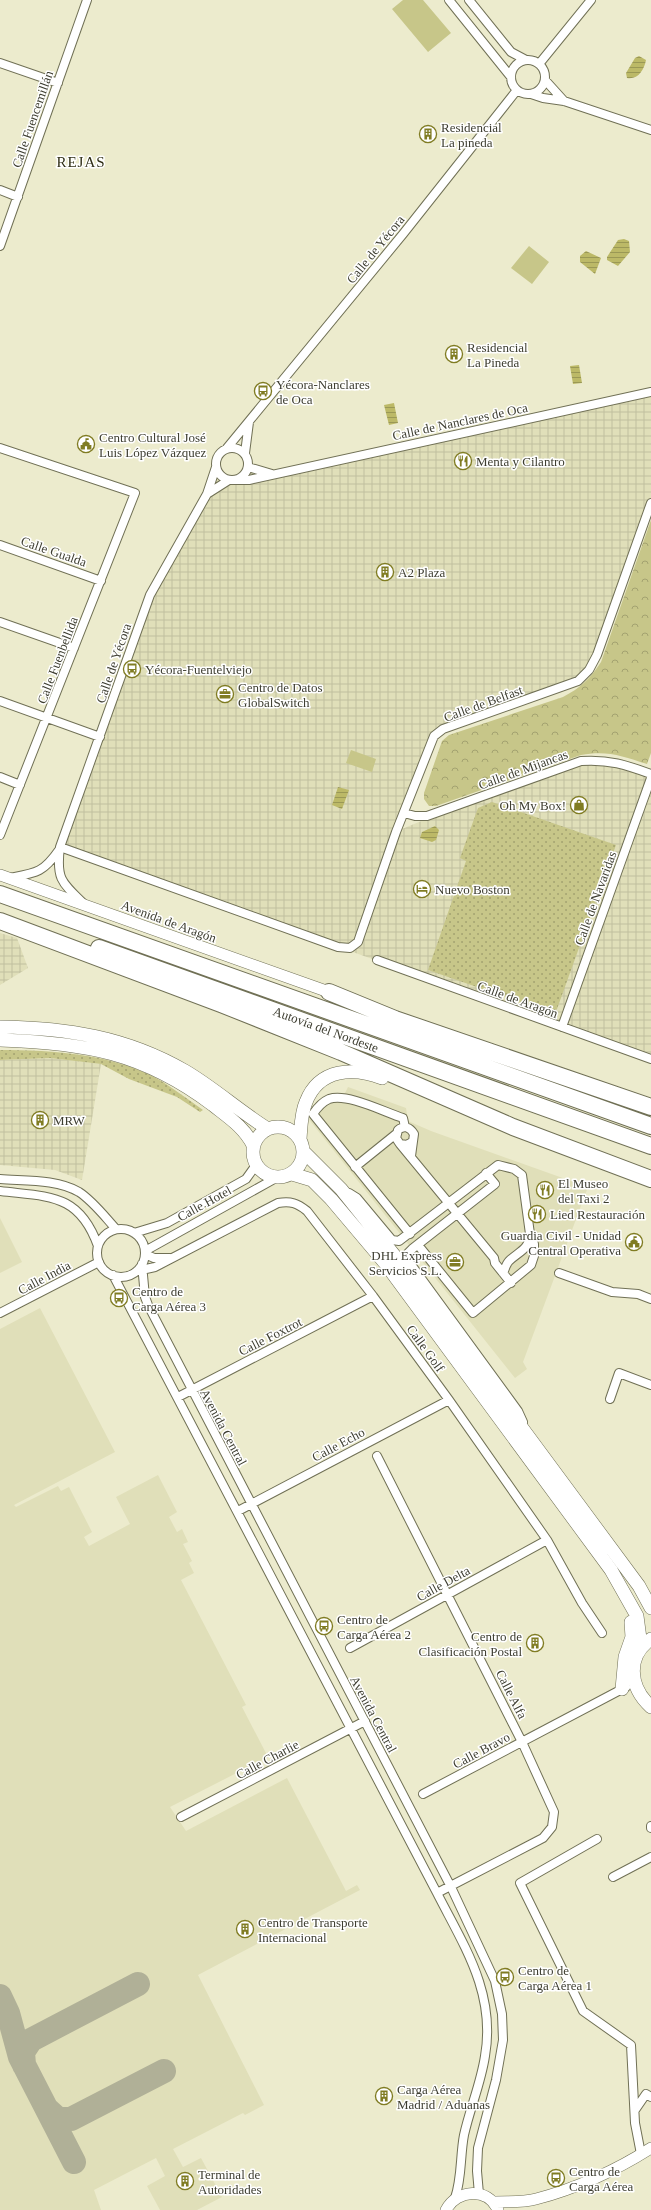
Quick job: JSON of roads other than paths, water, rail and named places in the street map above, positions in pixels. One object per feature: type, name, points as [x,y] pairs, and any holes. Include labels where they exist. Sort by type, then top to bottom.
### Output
[{"type":"highway","name":"Autovía del Nordeste","points":[[0,894],[651,1126]]},
{"type":"highway","name":"Autovía del Nordeste","points":[[0,913],[651,1146]]},
{"type":"highway","points":[[0,921],[334,1039],[362,1048],[380,1048]]},
{"type":"highway","points":[[0,921],[250,1015],[341,1052],[550,1142],[651,1179]]},
{"type":"highway","points":[[329,992],[563,1074],[651,1102]]},
{"type":"highway","points":[[329,992],[395,1019],[651,1107]]},
{"type":"main road","points":[[0,1027],[37,1028],[80,1033],[128,1044],[155,1055],[186,1071],[268,1129]]},
{"type":"main road","points":[[0,1040],[78,1045],[116,1054],[149,1066],[179,1082],[241,1127],[253,1145]]},
{"type":"main road","points":[[475,1111],[367,1072],[352,1070],[324,1078],[314,1089],[306,1101],[300,1139],[304,1152],[341,1189],[394,1255],[532,1439],[639,1586],[651,1608]]},
{"type":"main road","points":[[300,1139],[288,1129],[280,1127],[268,1129],[256,1138],[253,1145],[253,1159],[256,1165],[261,1172],[276,1178],[292,1174],[306,1177],[322,1190],[385,1263],[611,1570],[637,1616],[646,1642],[636,1654],[633,1666],[635,1682],[641,1696],[651,1707]]},
{"type":"main road","points":[[292,1174],[300,1164],[304,1152]]},
{"type":"main road","points":[[611,1570],[632,1627],[632,1636],[625,1657],[622,1689]]},
{"type":"street","name":"Calle Fuencemillán","points":[[0,246],[87,0]]},
{"type":"street","points":[[449,0],[511,77],[517,90],[543,98],[564,100],[651,130]]},
{"type":"street","points":[[469,0],[511,52],[526,60],[539,64],[544,72],[545,80],[542,87],[531,94]]},
{"type":"street","points":[[539,64],[591,0]]},
{"type":"street","points":[[511,77],[514,68],[519,62],[526,60]]},
{"type":"street","points":[[0,63],[58,83]]},
{"type":"street","points":[[545,80],[564,100]]},
{"type":"street","name":"Calle de Yécora","points":[[227,448],[517,90]]},
{"type":"street","points":[[0,190],[18,197]]},
{"type":"street","name":"Calle de Nanclares de Oca","points":[[232,480],[248,480],[651,392]]},
{"type":"street","points":[[245,453],[249,422]]},
{"type":"street","name":"Calle Fuenbellida","points":[[0,448],[135,493],[48,718],[0,835]]},
{"type":"street","points":[[227,448],[239,448],[245,453],[248,460],[248,467],[242,477],[232,480],[223,478],[216,467],[218,454],[227,448]]},
{"type":"street","name":"Calle de Yécora","points":[[4,877],[28,875],[48,866],[60,847],[150,595],[207,494],[216,467]]},
{"type":"street","name":"Calle de Nanclares de Oca","points":[[248,467],[274,474]]},
{"type":"street","name":"Calle de Yécora","points":[[207,494],[232,480]]},
{"type":"street","name":"Calle de Belfast","points":[[60,847],[346,949],[358,942],[404,813],[434,736],[443,729],[578,681],[589,670],[597,655],[651,503]]},
{"type":"street","name":"Calle Gualda","points":[[0,545],[100,581]]},
{"type":"street","points":[[0,622],[74,648]]},
{"type":"street","points":[[0,701],[100,737]]},
{"type":"street","name":"Calle de Mijancas","points":[[404,813],[415,816],[427,816],[582,761],[598,760],[616,762],[651,774]]},
{"type":"street","points":[[0,777],[20,785]]},
{"type":"street","name":"Calle de Navaridas","points":[[562,1027],[651,778]]},
{"type":"street","name":"Calle de Yécora","points":[[60,847],[58,866],[63,884],[85,905]]},
{"type":"street","name":"Avenida de Aragón","points":[[4,877],[329,992]]},
{"type":"street","name":"Calle de Aragón","points":[[377,960],[651,1059]]},
{"type":"street","points":[[405,1127],[403,1118],[347,1098],[331,1099],[324,1102],[313,1114],[410,1234]]},
{"type":"street","points":[[355,1167],[396,1134],[398,1130],[405,1127],[409,1128],[414,1134],[411,1156]]},
{"type":"street","points":[[396,1134],[396,1138],[403,1149],[411,1156],[494,1258],[495,1263],[511,1283]]},
{"type":"street","points":[[400,1144],[407,1145],[412,1142]]},
{"type":"street","points":[[341,1189],[357,1198],[392,1240],[399,1241],[410,1234],[486,1173],[500,1164],[514,1169],[522,1175],[530,1240],[526,1249],[508,1262],[503,1273]]},
{"type":"street","name":"Calle Hotel","points":[[134,1233],[167,1223],[246,1179],[256,1165]]},
{"type":"street","points":[[486,1173],[495,1184],[408,1253],[407,1259],[518,1411],[532,1439]]},
{"type":"street","name":"Calle Hotel","points":[[145,1253],[276,1178]]},
{"type":"street","points":[[0,1179],[56,1184],[71,1188],[80,1193],[116,1229]]},
{"type":"street","points":[[0,1191],[54,1197],[72,1206],[87,1221],[98,1246],[99,1262],[102,1267],[113,1275],[122,1276],[140,1269],[145,1253],[140,1238],[134,1233],[125,1229],[116,1229],[102,1238],[98,1246]]},
{"type":"street","name":"Calle Golf","points":[[140,1269],[171,1258],[278,1203],[289,1201],[299,1204],[307,1211],[373,1296],[449,1400],[547,1540],[582,1603],[602,1633]]},
{"type":"street","points":[[418,1245],[473,1313],[531,1265],[534,1256],[534,1244],[530,1234]]},
{"type":"street","points":[[145,1253],[154,1258],[171,1258]]},
{"type":"street","points":[[494,1258],[503,1262],[508,1262]]},
{"type":"street","name":"Calle India","points":[[0,1313],[99,1262]]},
{"type":"street","name":"Avenida Central","points":[[140,1269],[144,1297],[148,1306],[451,1887],[495,1981],[502,2014],[503,2040],[501,2059],[478,2148],[477,2171],[479,2194]]},
{"type":"street","points":[[559,1273],[612,1292],[638,1294],[651,1299]]},
{"type":"street","name":"Avenida Central","points":[[113,1275],[437,1893],[477,1974],[486,2002],[488,2022],[485,2056],[464,2136],[460,2178],[456,2198]]},
{"type":"street","name":"Calle Foxtrot","points":[[178,1397],[373,1296]]},
{"type":"street","points":[[610,1399],[619,1373],[651,1385]]},
{"type":"street","name":"Calle Echo","points":[[238,1511],[449,1400]]},
{"type":"street","name":"Calle Alfa","points":[[378,1456],[522,1742],[554,1812],[552,1827],[543,1838],[437,1893]]},
{"type":"street","name":"Calle Delta","points":[[350,1648],[547,1540]]},
{"type":"street","name":"Calle Bravo","points":[[423,1794],[635,1682]]},
{"type":"street","name":"Calle Charlie","points":[[181,1818],[364,1722]]},
{"type":"street","points":[[597,1839],[520,1883],[582,2011],[631,2045],[635,2110],[641,2154]]},
{"type":"street","points":[[613,1877],[651,1857]]},
{"type":"street","points":[[635,2110],[646,2094],[651,2097]]},
{"type":"street","points":[[446,2210],[456,2198],[463,2194],[479,2194],[496,2206],[535,2200],[582,2183],[651,2148]]},
{"type":"street","points":[[520,2210],[535,2200]]},
{"type":"place","name":"Residencial La pineda","points":[[428,134]]},
{"type":"place","name":"Residencial La Pineda","points":[[454,354]]},
{"type":"place","name":"Yécora-Nanclares de Oca","points":[[263,391]]},
{"type":"place","name":"Centro Cultural José Luis López Vázquez","points":[[86,444]]},
{"type":"place","name":"Menta y Cilantro","points":[[463,461]]},
{"type":"place","name":"A2 Plaza","points":[[385,572]]},
{"type":"place","name":"Yécora-Fuentelviejo","points":[[132,669]]},
{"type":"place","name":"Centro de Datos GlobalSwitch","points":[[225,694]]},
{"type":"place","name":"Oh My Box!","points":[[579,805]]},
{"type":"place","name":"Nuevo Boston","points":[[422,889]]},
{"type":"place","name":"MRW","points":[[40,1120]]},
{"type":"place","name":"El Museo del Taxi 2","points":[[545,1190]]},
{"type":"place","name":"Lied Restauración","points":[[537,1214]]},
{"type":"place","name":"Guardia Civil - Unidad Central Operativa","points":[[634,1242]]},
{"type":"place","name":"DHL Express Servicios S.L.","points":[[455,1262]]},
{"type":"place","name":"Centro de Carga Aérea 3","points":[[119,1298]]},
{"type":"place","name":"Centro de Carga Aérea 2","points":[[324,1626]]},
{"type":"place","name":"Centro de Clasificación Postal","points":[[535,1643]]},
{"type":"place","name":"Centro de Transporte Internacional","points":[[245,1929]]},
{"type":"place","name":"Centro de Carga Aérea 1","points":[[505,1977]]},
{"type":"place","name":"Carga Aérea Madrid / Aduanas","points":[[384,2096]]},
{"type":"place","name":"Centro de Carga Aérea","points":[[556,2178]]},
{"type":"place","name":"Terminal de Autoridades","points":[[185,2181]]},
{"type":"district","name":"REJAS","points":[[81,162]]}]
